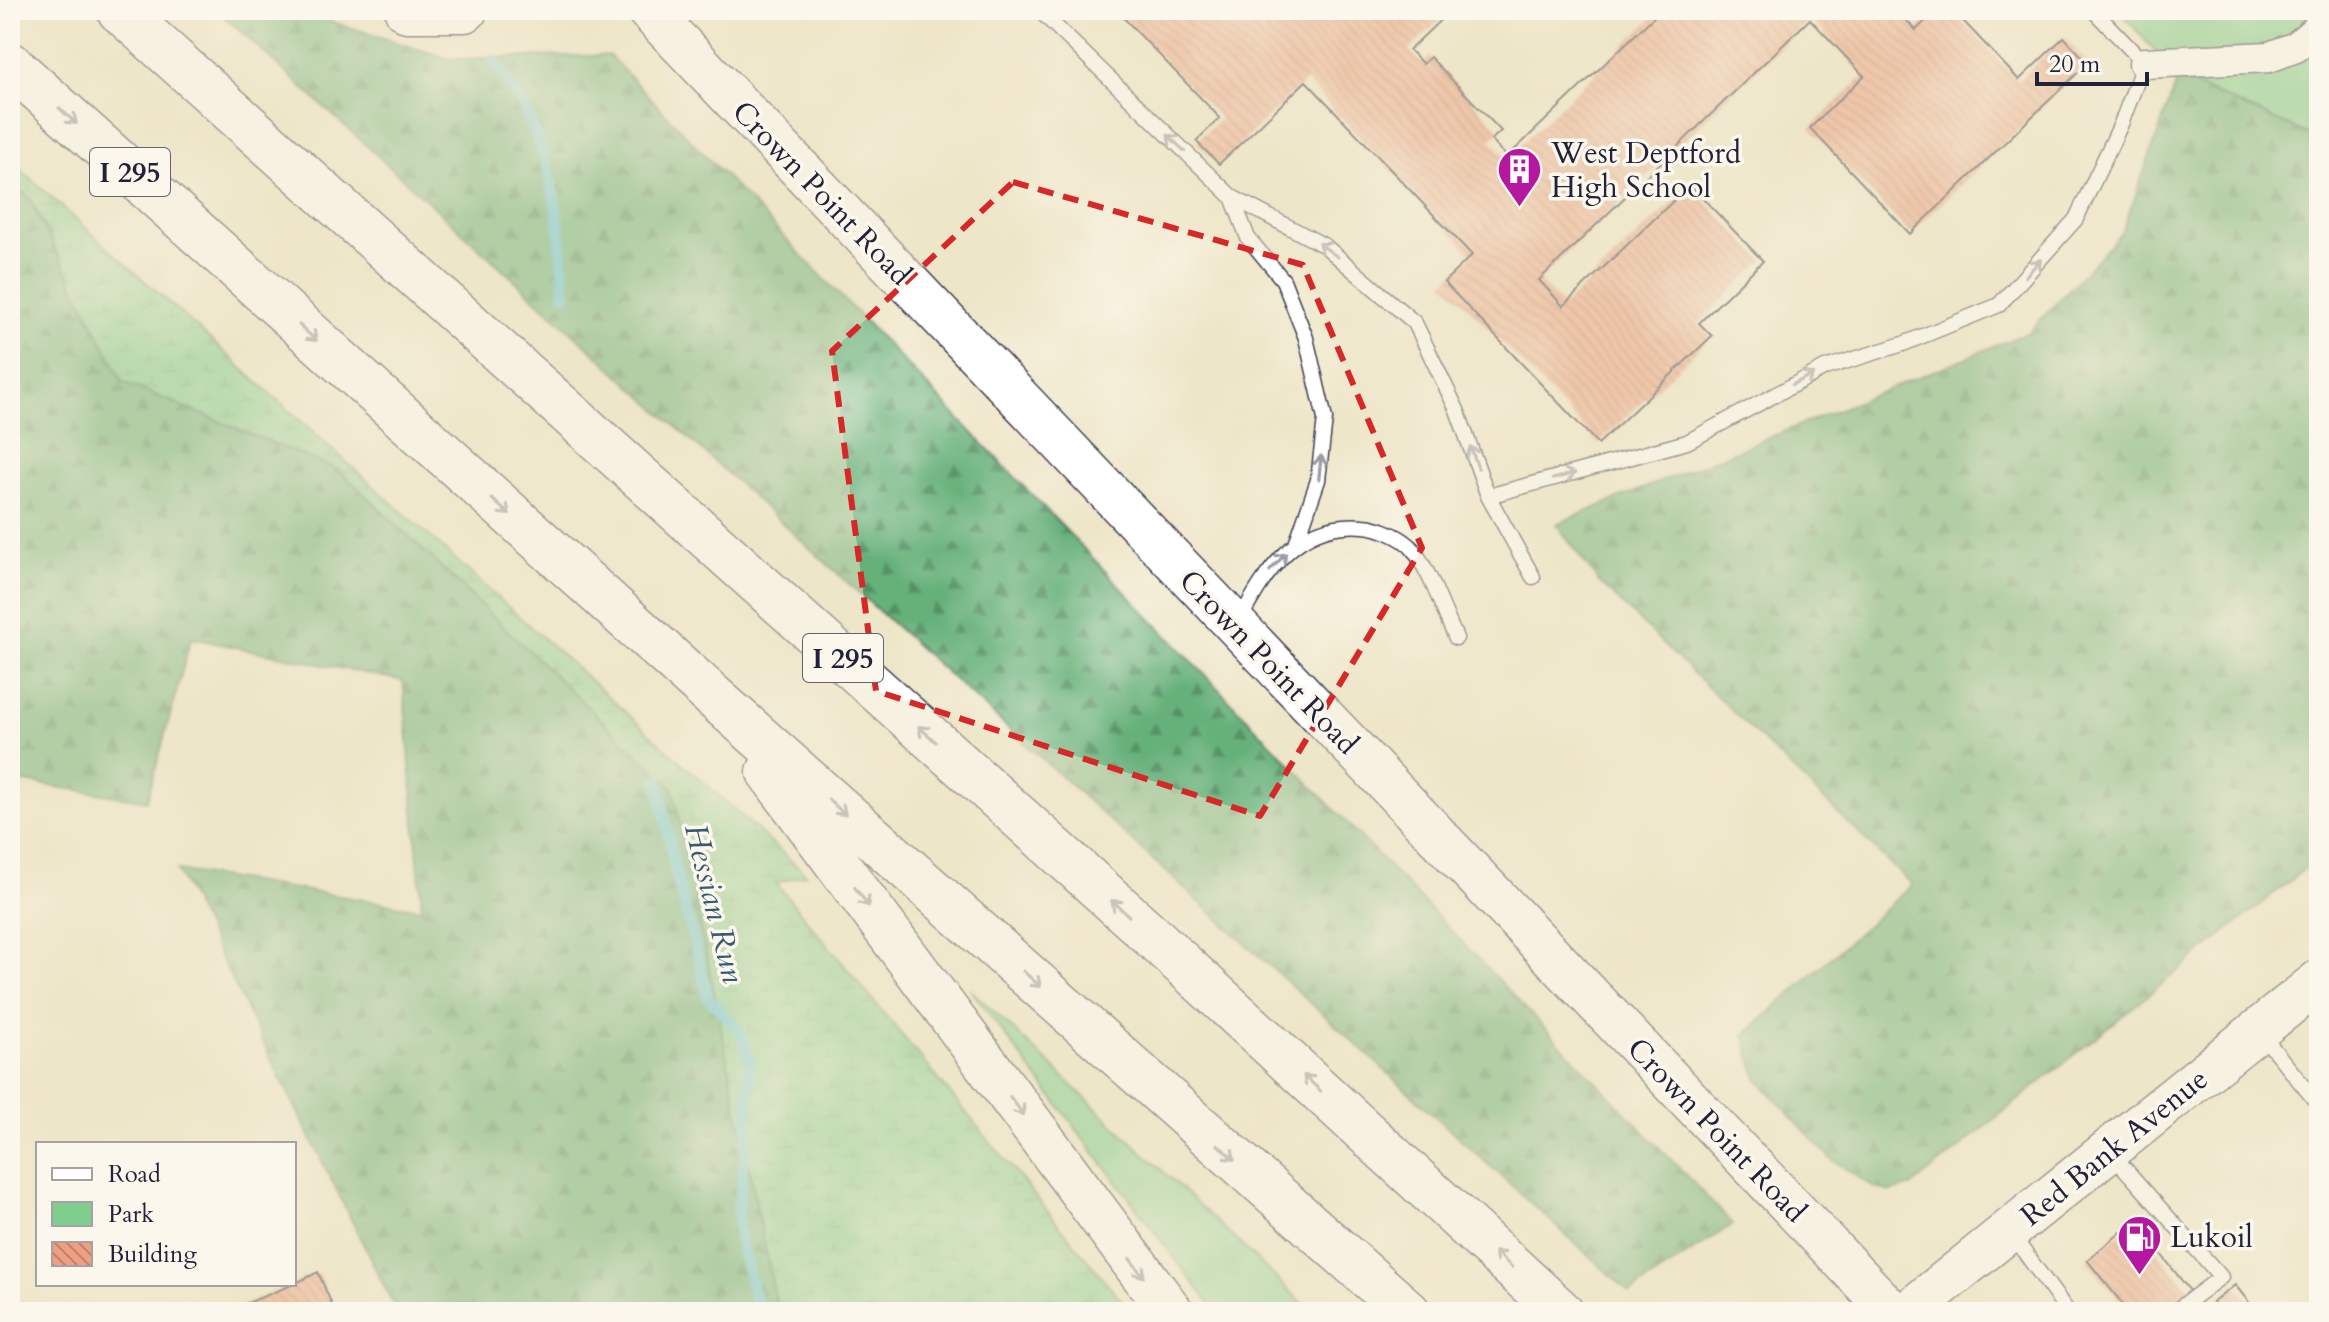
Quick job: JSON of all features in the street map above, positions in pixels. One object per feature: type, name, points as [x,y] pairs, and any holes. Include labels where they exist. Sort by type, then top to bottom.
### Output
[{"type":"highway","name":"I 295","points":[[119,10],[1143,928],[1561,1312]]},
{"type":"highway","points":[[407,10],[465,10]]},
{"type":"highway","name":"I 295","points":[[10,64],[716,699],[1408,1312]]},
{"type":"highway","points":[[716,699],[1171,1312]]},
{"type":"main road","name":"Crown Point Road","points":[[648,10],[1892,1312]]},
{"type":"main road","name":"Red Bank Avenue","points":[[1908,1312],[2319,981]]},
{"type":"street","points":[[2144,63],[2269,57],[2296,47],[2319,27]]},
{"type":"lane","points":[[1039,10],[1232,197],[1325,246],[1415,323],[1457,410],[1488,496],[1533,577]]},
{"type":"lane","points":[[1488,496],[1687,442],[1825,368],[1903,344],[1999,305],[2076,219],[2144,63],[2093,10]]},
{"type":"lane","points":[[1232,197],[1248,238],[1283,280],[1306,338],[1325,419],[1318,480],[1297,541],[1262,579],[1236,627]]},
{"type":"lane","points":[[1297,541],[1340,524],[1378,527],[1412,547],[1456,638]]},
{"type":"lane","points":[[2258,1030],[2319,1105]]},
{"type":"lane","points":[[2110,1151],[2221,1277],[2174,1312]]},
{"type":"lane","points":[[2010,1232],[2068,1312]]},
{"type":"highlighted area","points":[[1013,182],[1303,265],[1422,548],[1260,816],[876,691],[832,351]]},
{"type":"green space","points":[[217,10],[296,10],[450,59],[609,55],[1733,1224],[1630,1293]]},
{"type":"green space","points":[[2119,10],[2319,10],[2319,139],[2178,78]]},
{"type":"green space","points":[[2178,78],[2319,139],[2319,857],[1912,1186],[1891,1192],[1873,1187],[1831,1159],[1757,1079],[1744,1035],[1912,885],[1599,582],[1556,524],[2029,332],[2122,232]]},
{"type":"green space","points":[[10,160],[806,874],[776,883],[1131,1312],[778,1312],[673,788],[339,470],[123,382],[30,198],[10,183]]},
{"type":"green space","points":[[10,183],[29,198],[123,382],[339,470],[673,788],[778,1312],[397,1312],[177,870],[422,909],[403,681],[191,638],[147,801],[10,780]]},
{"type":"green space","points":[[969,988],[1312,1312],[1216,1312]]},
{"type":"building","name":"West Deptford High School","points":[[1116,10],[1451,10],[1409,50],[1423,64],[1430,57],[1501,131],[1491,140],[1507,157],[1661,10],[1904,10],[1900,14],[1916,30],[1937,10],[1953,10],[2019,80],[2064,37],[2088,63],[1910,234],[1810,128],[1864,76],[1810,19],[1539,280],[1563,306],[1690,185],[1763,261],[1699,323],[1712,336],[1598,444],[1444,282],[1472,255],[1306,81],[1219,164],[1196,141],[1220,118]]},
{"type":"building","points":[[10,1070],[15,1071],[12,1094],[10,1094]]},
{"type":"building","name":"Lukoil","points":[[2135,1221],[2190,1291],[2164,1312],[2129,1312],[2087,1260]]},
{"type":"building","points":[[318,1272],[335,1312],[226,1312],[296,1286],[296,1283]]},
{"type":"building","points":[[2235,1285],[2257,1312],[2201,1312]]},
{"type":"waterway","name":"Hessian Run","points":[[493,60],[527,115],[548,171],[560,230],[565,294]]},
{"type":"waterway","name":"Hessian Run","points":[[658,781],[675,870],[709,999],[741,1032],[750,1062],[747,1136],[738,1210],[739,1239],[759,1312]]},
{"type":"place","name":"West Deptford High School","points":[[1520,209]]},
{"type":"place","name":"Lukoil","points":[[2139,1276]]}]
